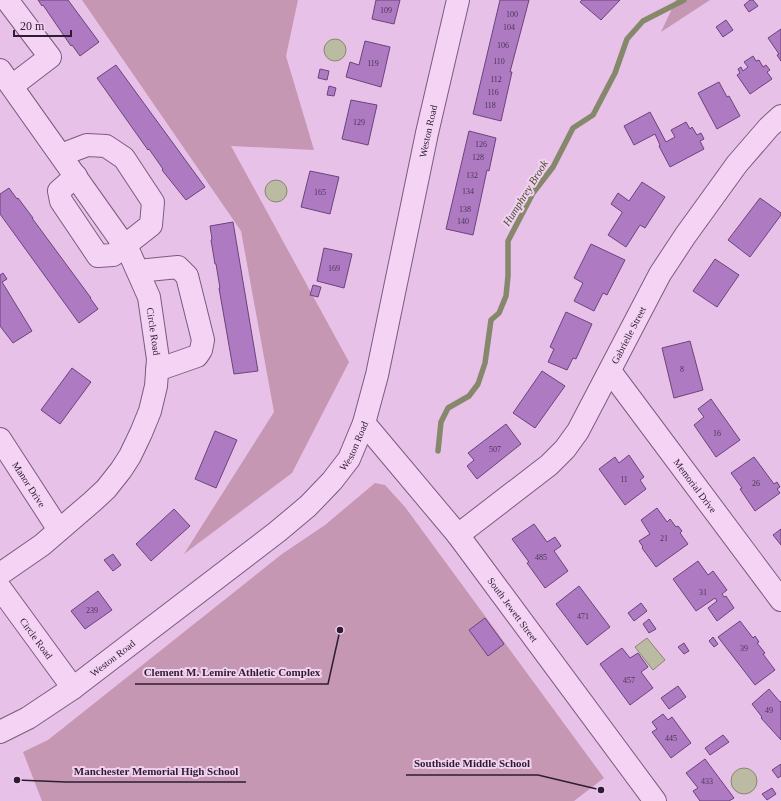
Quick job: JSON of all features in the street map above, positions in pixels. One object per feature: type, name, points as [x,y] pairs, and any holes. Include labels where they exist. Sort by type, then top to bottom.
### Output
[{"type":"street","points":[[6,78],[50,57],[7,0]]},
{"type":"street","name":"Weston Road","points":[[0,732],[28,718],[73,688],[277,532],[308,506],[332,482],[349,459],[364,423],[377,375],[427,133],[458,0]]},
{"type":"street","name":"Circle Road","points":[[0,574],[42,545],[106,489],[130,456],[150,411],[156,386],[158,359],[149,296],[125,246],[6,78]]},
{"type":"street","name":"Gabrielle Street","points":[[458,535],[549,465],[565,449],[578,431],[660,274],[685,236],[737,164],[769,127],[781,116]]},
{"type":"street","points":[[61,155],[87,145],[106,146],[124,158],[153,202],[151,225],[125,246]]},
{"type":"street","points":[[138,271],[178,267],[187,276],[203,340],[202,350],[196,356],[157,370]]},
{"type":"street","name":"Memorial Drive","points":[[610,371],[781,600]]},
{"type":"street","name":"South Jewett Street","points":[[364,423],[458,535],[655,801]]},
{"type":"street","name":"Manor Drive","points":[[0,439],[59,530]]},
{"type":"street","name":"Circle Road","points":[[0,588],[73,688]]},
{"type":"shaded area","points":[[82,0],[298,0],[286,56],[314,150],[231,146],[349,362],[292,473],[184,554],[274,412],[241,231]]},
{"type":"shaded area","points":[[676,0],[710,0],[661,32]]},
{"type":"shaded area","points":[[335,39],[343,42],[346,50],[343,58],[335,61],[327,58],[324,50],[327,42]]},
{"type":"shaded area","points":[[276,180],[284,183],[287,191],[284,199],[276,202],[268,199],[265,191],[268,183]]},
{"type":"shaded area","points":[[375,483],[385,485],[405,507],[604,778],[574,801],[42,801],[23,752],[48,740],[282,554],[325,525]]},
{"type":"shaded area","points":[[647,638],[665,660],[653,670],[635,647]]},
{"type":"shaded area","points":[[744,768],[753,772],[757,781],[753,790],[744,794],[735,790],[731,781],[735,772]]},
{"type":"building","points":[[38,0],[68,0],[99,42],[80,56]]},
{"type":"building","points":[[376,0],[400,0],[394,24],[372,19]]},
{"type":"building","points":[[500,0],[529,0],[510,72],[512,72],[501,121],[473,114]]},
{"type":"building","points":[[582,0],[620,0],[601,20],[580,2]]},
{"type":"building","points":[[750,0],[753,0],[758,6],[749,12],[744,5]]},
{"type":"building","points":[[726,20],[733,30],[723,37],[716,27]]},
{"type":"building","points":[[781,29],[781,61],[777,55],[779,54],[768,38]]},
{"type":"building","points":[[365,41],[390,47],[381,87],[346,77],[350,62],[359,65]]},
{"type":"building","points":[[753,56],[756,61],[759,60],[763,67],[766,65],[770,70],[767,72],[772,79],[750,94],[737,75],[740,73],[738,69],[741,67],[743,71],[748,67],[744,62]]},
{"type":"building","points":[[116,65],[205,187],[186,200],[162,170],[163,169],[149,149],[148,150],[97,78]]},
{"type":"building","points":[[320,69],[329,71],[327,80],[318,78]]},
{"type":"building","points":[[719,82],[740,116],[717,129],[698,93]]},
{"type":"building","points":[[329,86],[336,88],[334,96],[327,95]]},
{"type":"building","points":[[351,100],[377,105],[368,145],[342,139]]},
{"type":"building","points":[[650,112],[666,142],[675,137],[671,130],[686,122],[690,129],[692,127],[697,135],[701,133],[704,139],[700,141],[704,149],[670,167],[659,146],[660,145],[655,134],[634,145],[624,126]]},
{"type":"building","points":[[469,131],[496,138],[489,171],[487,170],[473,235],[446,229]]},
{"type":"building","points":[[310,171],[339,177],[330,214],[301,207]]},
{"type":"building","points":[[642,182],[665,197],[645,228],[640,225],[626,247],[608,235],[622,213],[611,204],[618,193],[629,201]]},
{"type":"building","points":[[9,188],[33,218],[98,309],[79,323],[0,214],[0,194]]},
{"type":"building","points":[[760,198],[781,213],[781,215],[750,257],[728,240]]},
{"type":"building","points":[[233,222],[258,371],[234,374],[211,240],[210,226]]},
{"type":"building","points":[[591,244],[625,260],[607,295],[603,293],[594,311],[574,301],[583,283],[574,278]]},
{"type":"building","points":[[324,248],[352,254],[344,288],[317,281]]},
{"type":"building","points":[[715,259],[739,275],[717,307],[693,291]]},
{"type":"building","points":[[3,273],[7,279],[2,282],[32,331],[13,343],[0,326],[0,275]]},
{"type":"building","points":[[313,285],[321,287],[318,297],[310,295]]},
{"type":"building","points":[[566,312],[592,324],[576,359],[573,358],[567,370],[548,362],[554,349],[550,347]]},
{"type":"building","points":[[690,341],[703,390],[674,398],[662,348]]},
{"type":"building","points":[[72,368],[91,382],[60,424],[41,410]]},
{"type":"building","points":[[542,371],[565,386],[535,428],[513,413]]},
{"type":"building","points":[[711,399],[740,440],[716,457],[694,425],[704,417],[698,409]]},
{"type":"building","points":[[506,424],[521,444],[477,479],[467,466],[474,460],[468,453]]},
{"type":"building","points":[[215,431],[237,440],[216,488],[195,479]]},
{"type":"building","points":[[629,455],[644,477],[640,480],[646,489],[625,505],[599,469],[615,457],[619,463]]},
{"type":"building","points":[[754,457],[774,484],[777,482],[780,487],[777,489],[780,493],[755,511],[740,489],[742,488],[731,473]]},
{"type":"building","points":[[657,508],[667,522],[670,519],[676,527],[678,526],[682,531],[680,533],[688,544],[656,567],[642,548],[643,547],[639,541],[650,534],[641,520]]},
{"type":"building","points":[[174,509],[190,526],[151,561],[136,544]]},
{"type":"building","points":[[534,524],[547,542],[555,537],[561,546],[554,551],[568,571],[545,588],[527,563],[529,562],[512,539]]},
{"type":"building","points":[[781,529],[781,545],[773,535]]},
{"type":"building","points":[[113,554],[121,565],[113,571],[104,560]]},
{"type":"building","points":[[698,561],[708,575],[713,571],[727,590],[722,594],[724,597],[726,596],[734,608],[717,621],[708,608],[717,601],[715,598],[696,611],[673,579]]},
{"type":"building","points":[[579,586],[610,627],[587,645],[556,604]]},
{"type":"building","points":[[98,591],[112,610],[85,629],[71,611]]},
{"type":"building","points":[[641,603],[647,611],[634,621],[628,613]]},
{"type":"building","points":[[485,618],[504,644],[488,656],[469,630]]},
{"type":"building","points":[[649,619],[656,629],[649,633],[643,624]]},
{"type":"building","points":[[740,621],[753,638],[755,636],[759,642],[757,643],[765,653],[763,654],[775,670],[755,685],[718,637]]},
{"type":"building","points":[[713,637],[718,644],[714,647],[709,641]]},
{"type":"building","points":[[684,643],[689,651],[684,654],[678,647]]},
{"type":"building","points":[[622,648],[630,658],[638,653],[648,667],[641,672],[653,688],[630,705],[600,664]]},
{"type":"building","points":[[678,686],[686,697],[669,709],[661,698]]},
{"type":"building","points":[[769,689],[780,702],[781,701],[781,740],[761,718],[762,717],[752,704]]},
{"type":"building","points":[[663,714],[668,720],[672,717],[691,743],[671,758],[652,732],[657,729],[652,722]]},
{"type":"building","points":[[723,735],[729,742],[710,755],[705,748]]},
{"type":"building","points":[[705,759],[734,798],[729,801],[700,801],[693,791],[698,788],[686,773]]},
{"type":"building","points":[[781,764],[781,776],[778,778],[772,770]]},
{"type":"building","points":[[772,788],[776,794],[767,800],[762,794]]},
{"type":"waterway","name":"Humphrey Brook","points":[[438,451],[441,422],[448,408],[469,396],[478,384],[485,363],[491,320],[499,313],[506,296],[508,276],[508,241],[533,193],[553,167],[573,128],[593,115],[615,73],[627,39],[643,21],[684,0]]},
{"type":"place","name":"Clement M. Lemire Athletic Complex","points":[[340,630]]},
{"type":"place","name":"Manchester Memorial High School","points":[[17,780]]},
{"type":"place","name":"Southside Middle School","points":[[601,790]]}]
